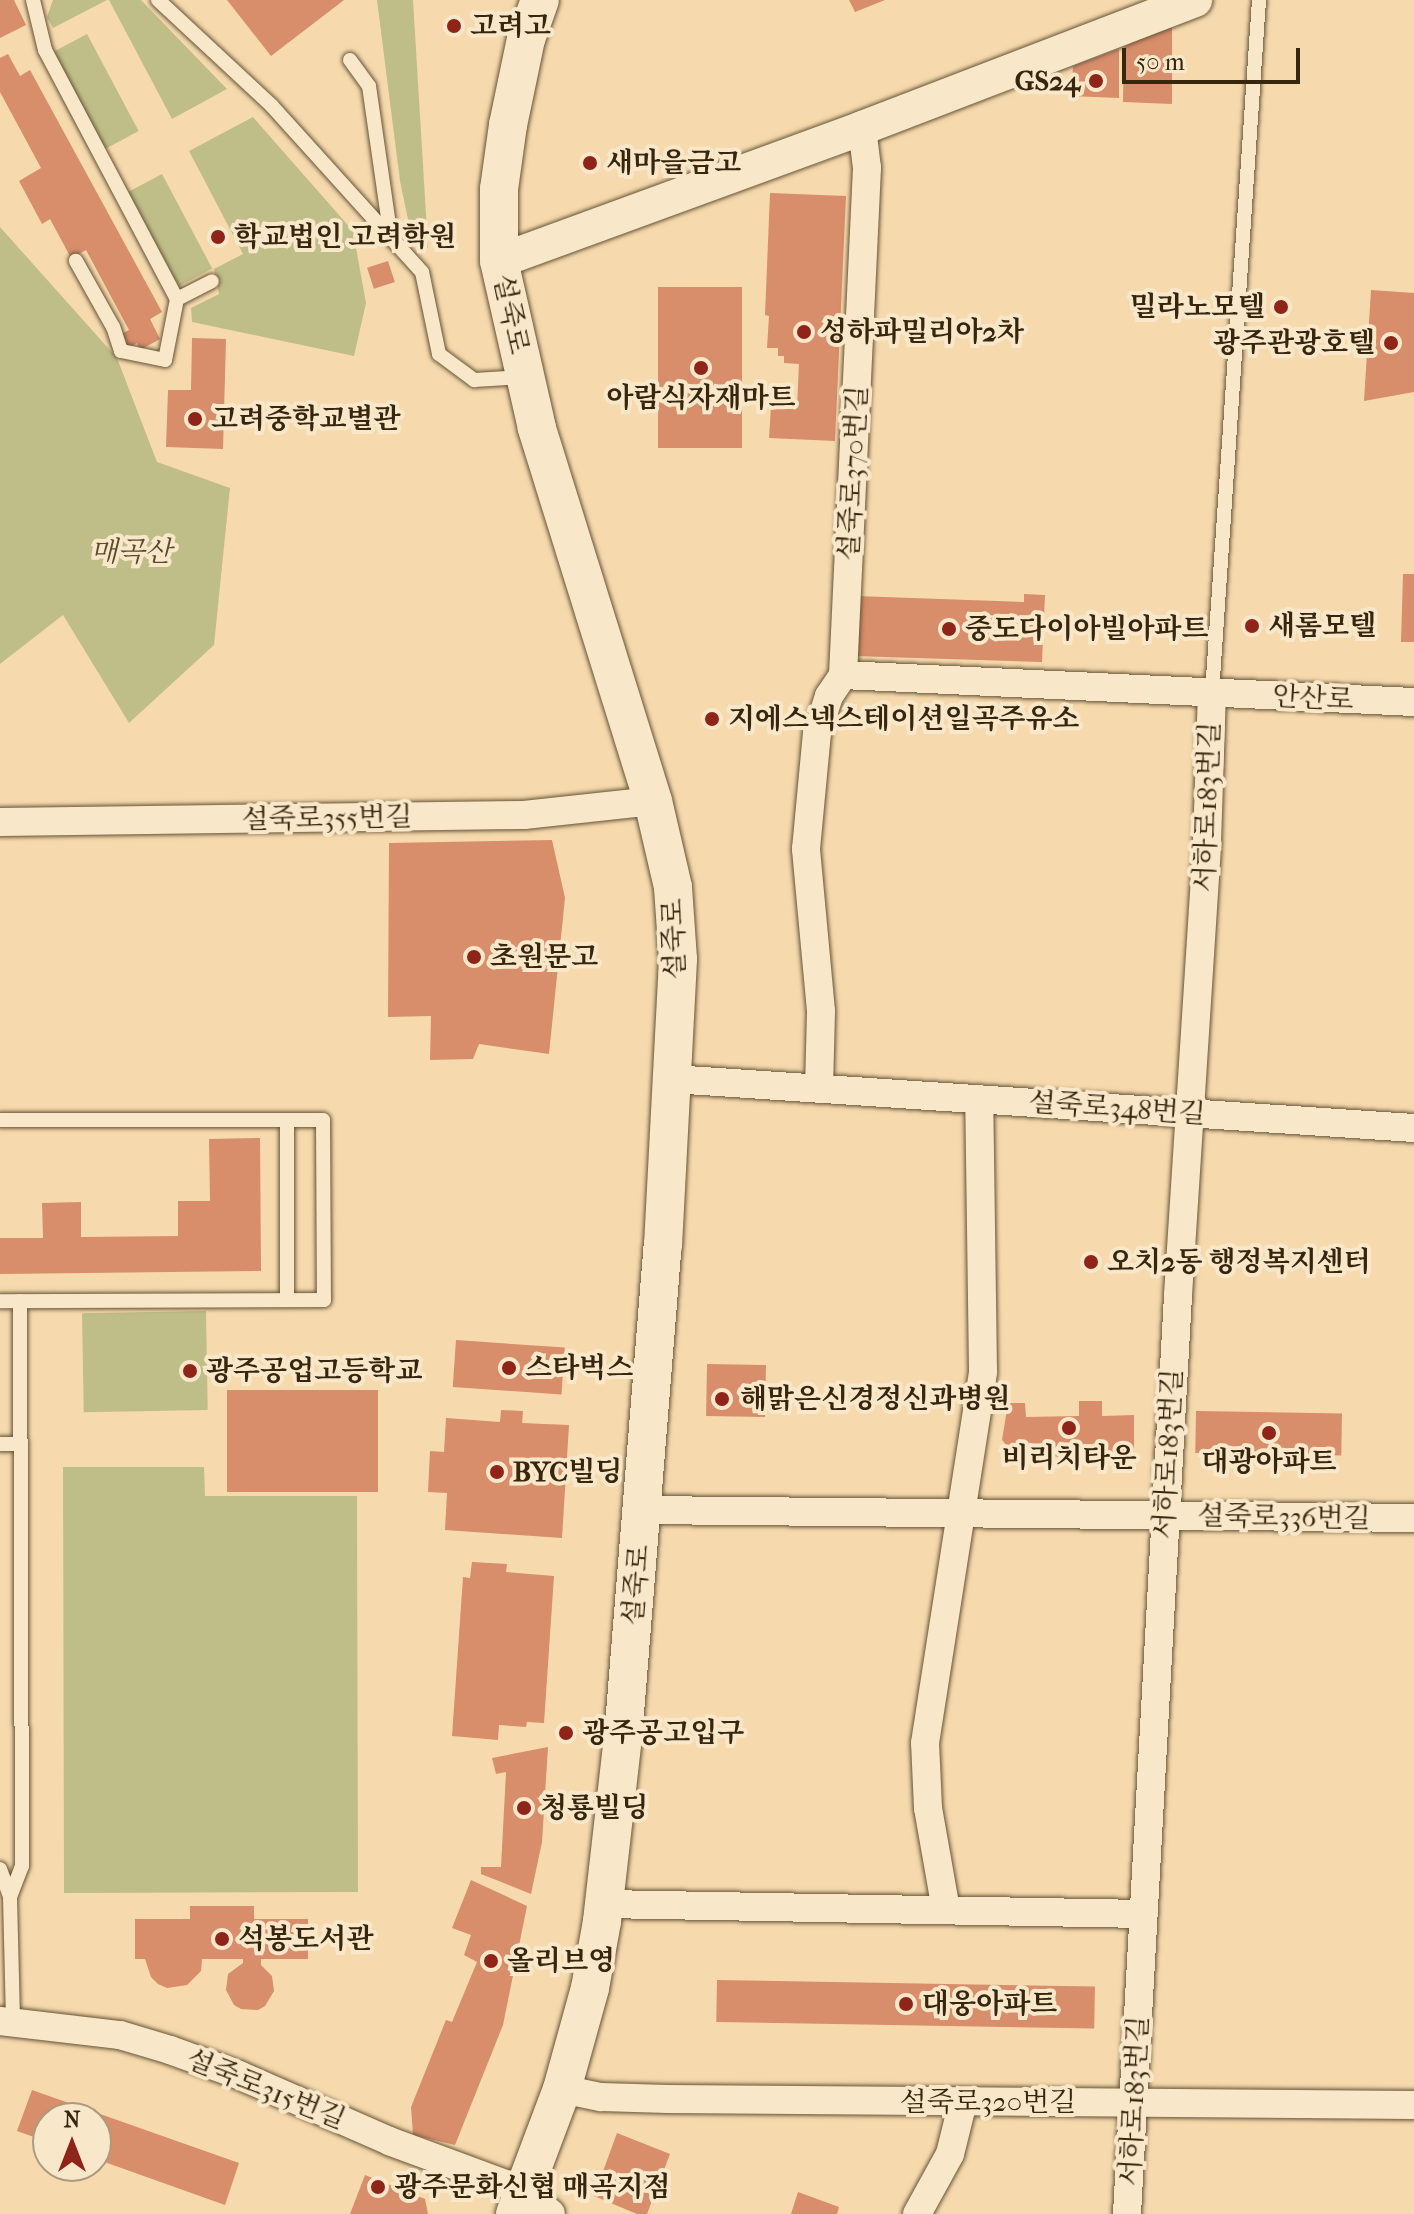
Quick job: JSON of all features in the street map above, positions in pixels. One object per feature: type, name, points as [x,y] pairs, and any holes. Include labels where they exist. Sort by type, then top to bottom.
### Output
[{"type":"main road","name":"설죽로","points":[[530,2206],[590,1988],[604,1904],[642,1510],[672,1079],[676,924],[673,887],[653,801],[556,492],[525,377],[499,261],[499,189],[508,125],[526,39],[540,0]]},
{"type":"street","points":[[499,261],[862,128],[1195,0]]},
{"type":"street","name":"설죽로370번길","points":[[843,675],[867,168],[862,128]]},
{"type":"street","points":[[819,1088],[820,996],[806,849],[817,733],[829,696],[843,675]]},
{"type":"street","name":"서하로183번길","points":[[843,675],[1212,693],[1207,842],[1165,1516],[1127,2214]]},
{"type":"street","name":"안산로","points":[[1212,693],[1414,702]]},
{"type":"street","name":"설죽로355번길","points":[[0,822],[524,815],[653,801]]},
{"type":"street","name":"설죽로348번길","points":[[672,1079],[1414,1128]]},
{"type":"street","points":[[946,1910],[928,1808],[925,1743],[929,1698],[962,1513],[985,1338],[979,1099]]},
{"type":"street","name":"설죽로336번길","points":[[642,1510],[1414,1518]]},
{"type":"street","points":[[604,1904],[1143,1914]]},
{"type":"street","name":"설죽로315번길","points":[[6,2022],[120,2035],[170,2050],[239,2075],[530,2206]]},
{"type":"street","name":"설죽로320번길","points":[[562,2089],[601,2097],[655,2099],[1414,2105]]},
{"type":"street","points":[[917,2214],[946,2163],[963,2102]]},
{"type":"lane","points":[[33,0],[45,50],[177,299],[165,360],[121,351],[113,327],[76,261]]},
{"type":"lane","points":[[158,0],[271,105],[422,272],[439,354],[474,380],[525,377]]},
{"type":"lane","name":"서하로183번길","points":[[1212,693],[1259,0]]},
{"type":"lane","points":[[350,60],[369,86],[391,238]]},
{"type":"lane","points":[[177,299],[212,281]]},
{"type":"lane","points":[[0,1120],[323,1120],[324,1300],[0,1301]]},
{"type":"lane","points":[[287,1120],[287,1300]]},
{"type":"lane","points":[[5,1897],[22,1866],[20,1301]]},
{"type":"lane","points":[[0,1444],[21,1444]]},
{"type":"lane","points":[[0,1869],[5,1897],[6,2022]]},
{"type":"green space","points":[[53,0],[107,0],[53,28],[47,17]]},
{"type":"green space","points":[[109,0],[141,0],[227,89],[172,119]]},
{"type":"green space","points":[[377,0],[413,0],[428,248],[420,245],[410,229],[400,181]]},
{"type":"green space","points":[[87,34],[139,131],[104,149],[53,52]]},
{"type":"green space","points":[[253,117],[353,231],[366,303],[354,356],[192,322],[191,308],[219,294],[214,269],[243,254],[189,151]]},
{"type":"green space","points":[[162,174],[212,268],[179,286],[128,192]]},
{"type":"green space","name":"매곡산","points":[[0,227],[117,358],[157,462],[230,488],[214,645],[129,723],[63,615],[0,664]]},
{"type":"green space","points":[[206,1311],[208,1410],[84,1412],[82,1313]]},
{"type":"green space","points":[[63,1467],[204,1467],[205,1496],[357,1496],[358,1892],[64,1893]]},
{"type":"building","points":[[0,0],[14,0],[26,25],[0,38]]},
{"type":"building","points":[[227,0],[344,0],[271,56]]},
{"type":"building","points":[[849,0],[885,0],[855,12]]},
{"type":"building","points":[[1172,22],[1172,104],[1123,102],[1124,47]]},
{"type":"building","name":"GS24","points":[[1119,49],[1119,98],[1071,96],[1073,66]]},
{"type":"building","points":[[8,54],[20,76],[30,70],[162,312],[150,319],[160,339],[140,350],[137,343],[125,350],[117,336],[129,330],[86,250],[71,258],[50,219],[42,224],[19,181],[41,168],[0,92],[0,58]]},
{"type":"building","name":"성하파밀리아2차","points":[[770,193],[846,196],[835,441],[769,438],[771,406],[797,407],[799,364],[784,363],[784,356],[778,356],[778,348],[767,348],[769,316],[765,315]]},
{"type":"building","points":[[388,261],[395,282],[374,289],[367,268]]},
{"type":"building","name":"아람식자재마트","points":[[658,287],[742,287],[742,448],[658,448]]},
{"type":"building","name":"광주관광호텔","points":[[1371,290],[1414,293],[1414,392],[1364,401]]},
{"type":"building","name":"고려중학교별관","points":[[192,338],[226,339],[223,449],[166,447],[168,390],[191,390]]},
{"type":"building","points":[[1403,574],[1414,574],[1414,642],[1401,642]]},
{"type":"building","name":"중도다이아빌아파트","points":[[1024,594],[1045,595],[1042,662],[854,656],[856,596],[1024,602]]},
{"type":"building","name":"초원문고","points":[[552,840],[565,898],[549,1054],[479,1044],[473,1059],[430,1060],[431,1016],[388,1017],[389,843]]},
{"type":"building","points":[[260,1138],[261,1271],[0,1274],[0,1238],[43,1238],[42,1203],[81,1202],[81,1237],[178,1236],[178,1201],[210,1201],[209,1139]]},
{"type":"building","name":"스타벅스","points":[[456,1340],[565,1348],[561,1394],[453,1387]]},
{"type":"building","points":[[707,1364],[766,1365],[765,1417],[706,1416]]},
{"type":"building","points":[[227,1390],[378,1390],[378,1492],[227,1492]]},
{"type":"building","name":"비리치타운","points":[[1079,1401],[1102,1401],[1102,1416],[1134,1415],[1134,1456],[1007,1457],[1007,1446],[1002,1440],[1008,1403],[1025,1403],[1026,1417],[1079,1416]]},
{"type":"building","name":"BYC빌딩","points":[[501,1410],[523,1411],[522,1423],[569,1425],[562,1538],[445,1530],[447,1493],[428,1492],[430,1451],[444,1452],[446,1418],[500,1422]]},
{"type":"building","name":"대광아파트","points":[[1196,1411],[1342,1414],[1341,1456],[1195,1453]]},
{"type":"building","points":[[472,1562],[507,1564],[506,1572],[554,1576],[544,1723],[527,1722],[526,1727],[499,1725],[498,1740],[452,1736],[463,1577],[470,1578]]},
{"type":"building","name":"청룡빌딩","points":[[548,1747],[542,1842],[531,1894],[481,1874],[481,1867],[501,1867],[506,1772],[496,1774],[492,1758]]},
{"type":"building","points":[[471,1880],[527,1906],[503,2025],[455,2145],[413,2135],[411,2107],[446,2020],[452,2022],[477,1962],[464,1955],[471,1935],[452,1928]]},
{"type":"building","name":"석봉도서관","points":[[190,1906],[254,1906],[254,1919],[308,1919],[308,1959],[261,1959],[261,1965],[272,1976],[274,1991],[265,2006],[258,2010],[241,2009],[234,2005],[226,1990],[228,1974],[243,1963],[243,1959],[202,1959],[201,1971],[187,1985],[167,1988],[158,1984],[151,1977],[145,1959],[135,1959],[135,1919],[190,1919]]},
{"type":"building","name":"대웅아파트","points":[[717,1980],[1095,1987],[1094,2029],[716,2022]]},
{"type":"building","points":[[32,2090],[66,2102],[32,2102],[32,2136],[17,2131]]},
{"type":"building","points":[[112,2118],[239,2163],[225,2205],[112,2165]]},
{"type":"building","points":[[617,2133],[670,2154],[647,2214],[637,2214],[594,2196]]},
{"type":"building","name":"광주문화신협 매곡지점","points":[[365,2175],[425,2199],[428,2214],[350,2214]]},
{"type":"building","points":[[798,2192],[839,2207],[837,2214],[791,2214]]},
{"type":"place","name":"고려고","points":[[454,26]]},
{"type":"place","name":"GS24","points":[[1096,81]]},
{"type":"place","name":"새마을금고","points":[[590,163]]},
{"type":"place","name":"학교법인 고려학원","points":[[218,237]]},
{"type":"place","name":"밀라노모텔","points":[[1281,307]]},
{"type":"place","name":"성하파밀리아2차","points":[[804,332]]},
{"type":"place","name":"광주관광호텔","points":[[1391,343]]},
{"type":"place","name":"아람식자재마트","points":[[701,368]]},
{"type":"place","name":"고려중학교별관","points":[[195,419]]},
{"type":"place","name":"새롬모텔","points":[[1252,626]]},
{"type":"place","name":"중도다이아빌아파트","points":[[949,629]]},
{"type":"place","name":"지에스넥스테이션일곡주유소","points":[[712,719]]},
{"type":"place","name":"초원문고","points":[[474,957]]},
{"type":"place","name":"오치2동 행정복지센터","points":[[1091,1262]]},
{"type":"place","name":"스타벅스","points":[[509,1368]]},
{"type":"place","name":"광주공업고등학교","points":[[190,1371]]},
{"type":"place","name":"해맑은신경정신과병원","points":[[722,1399]]},
{"type":"place","name":"비리치타운","points":[[1069,1428]]},
{"type":"place","name":"대광아파트","points":[[1269,1433]]},
{"type":"place","name":"BYC빌딩","points":[[497,1472]]},
{"type":"place","name":"광주공고입구","points":[[566,1733]]},
{"type":"place","name":"청룡빌딩","points":[[524,1808]]},
{"type":"place","name":"석봉도서관","points":[[222,1939]]},
{"type":"place","name":"올리브영","points":[[491,1961]]},
{"type":"place","name":"대웅아파트","points":[[906,2004]]},
{"type":"place","name":"광주문화신협 매곡지점","points":[[378,2187]]}]
